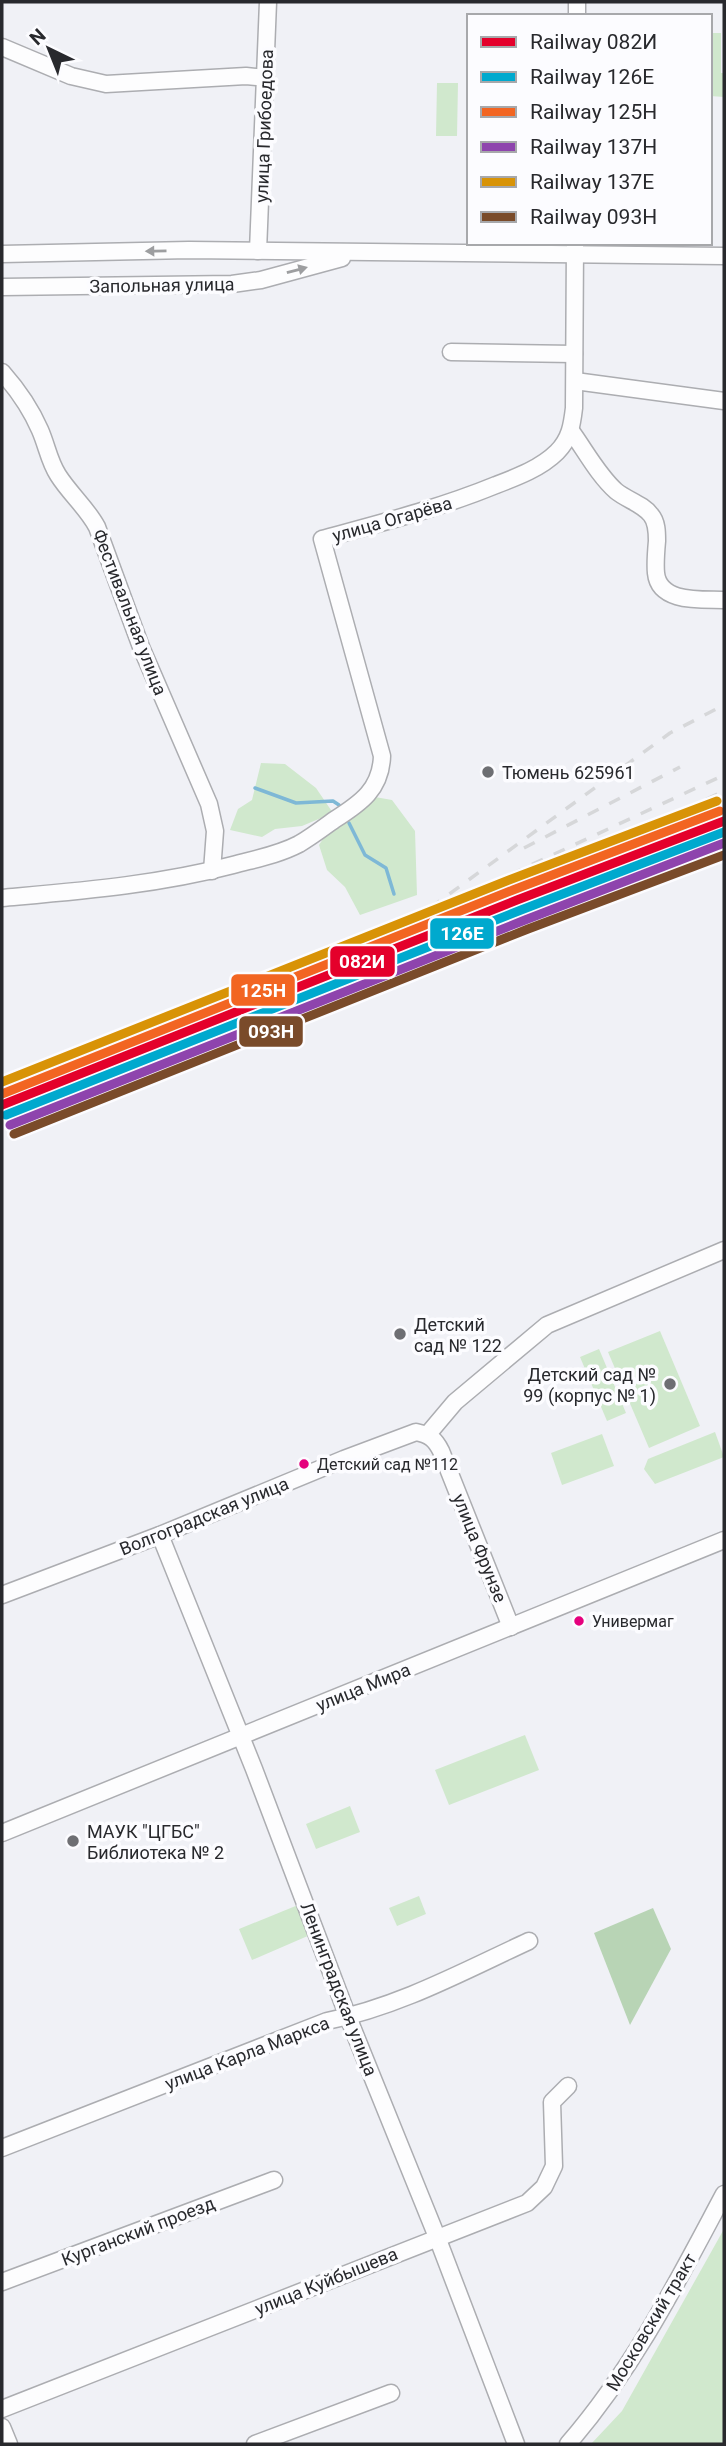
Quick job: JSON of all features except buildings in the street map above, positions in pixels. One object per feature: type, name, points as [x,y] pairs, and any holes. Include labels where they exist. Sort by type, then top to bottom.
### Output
[{"type":"street","name":"улица Грибоедова","points":[[258,251],[268,2]]},
{"type":"street","points":[[2,47],[71,76],[106,84],[246,76],[266,78]]},
{"type":"street","points":[[2,245],[62,253]]},
{"type":"street","points":[[574,249],[575,381],[571,431],[617,492],[648,511],[654,519],[657,532],[656,576],[661,587],[682,597],[724,600]]},
{"type":"street","name":"Запольная улица","points":[[2,254],[258,251],[361,253],[574,249],[724,256]]},
{"type":"street","name":"Запольная улица","points":[[2,287],[232,284],[250,282],[361,253]]},
{"type":"street","points":[[2,298],[66,287]]},
{"type":"street","points":[[451,352],[574,354]]},
{"type":"street","name":"Фестивальная улица","points":[[2,372],[23,398],[41,431],[50,461],[59,477],[91,515],[97,527],[141,647],[209,804],[215,831],[212,871]]},
{"type":"street","points":[[575,381],[724,401]]},
{"type":"street","name":"улица Огарёва","points":[[212,871],[271,856],[298,844],[349,811],[375,787],[382,773],[382,756],[322,539],[456,502],[517,477],[557,452],[571,431]]},
{"type":"street","points":[[2,898],[132,885],[212,871]]},
{"type":"street","points":[[428,1434],[455,1402],[547,1325],[724,1250]]},
{"type":"street","name":"Волгоградская улица","points":[[2,1595],[160,1535],[371,1449],[416,1432],[428,1434]]},
{"type":"street","name":"улица Фрунзе","points":[[428,1434],[436,1441],[441,1451],[511,1627]]},
{"type":"street","name":"Ленинградская улица","points":[[160,1535],[516,2444]]},
{"type":"street","name":"улица Мира","points":[[2,1833],[724,1540]]},
{"type":"street","name":"улица Карла Маркса","points":[[2,2148],[327,2021],[348,2017],[415,1993],[529,1941]]},
{"type":"street","name":"улица Куйбышева","points":[[2,2409],[527,2203],[544,2188],[554,2166],[552,2102],[568,2086]]},
{"type":"street","name":"Курганский проезд","points":[[2,2282],[274,2180]]},
{"type":"street","name":"Московский тракт","points":[[568,2444],[605,2399],[643,2343],[724,2194]]},
{"type":"street","points":[[255,2444],[391,2393]]},
{"type":"street","points":[[2,2427],[9,2444]]},
{"type":"green space","points":[[712,33],[721,33],[724,97],[712,96]]},
{"type":"green space","points":[[437,83],[458,83],[457,136],[436,136]]},
{"type":"green space","points":[[261,763],[285,764],[316,788],[333,813],[302,826],[275,829],[262,837],[230,830],[238,809],[252,800]]},
{"type":"green space","points":[[375,797],[392,800],[415,831],[417,895],[360,915],[345,887],[327,870],[319,845],[327,833]]},
{"type":"green space","points":[[660,1331],[700,1426],[649,1448],[608,1352]]},
{"type":"green space","points":[[599,1349],[626,1413],[607,1421],[580,1357]]},
{"type":"green space","points":[[715,1432],[724,1457],[655,1484],[644,1469],[648,1459]]},
{"type":"green space","points":[[602,1434],[614,1466],[562,1485],[551,1453]]},
{"type":"green space","points":[[525,1735],[539,1770],[449,1805],[435,1770]]},
{"type":"green space","points":[[350,1806],[360,1832],[316,1849],[306,1824]]},
{"type":"green space","points":[[419,1896],[426,1914],[397,1926],[389,1908]]},
{"type":"green space","points":[[298,1905],[310,1935],[252,1960],[239,1929]]},
{"type":"green space","points":[[653,1908],[671,1949],[630,2025],[594,1933]]},
{"type":"green space","points":[[724,2229],[724,2444],[591,2444],[622,2411]]},
{"type":"waterway","points":[[255,788],[296,803],[333,801],[339,805]]},
{"type":"waterway","points":[[349,823],[365,855],[386,868],[394,894]]},
{"type":"railway","points":[[255,987],[361,942],[437,903],[670,733],[724,705]]},
{"type":"railway","points":[[524,848],[680,767]]},
{"type":"railway","points":[[445,905],[724,775]]},
{"type":"railway","points":[[489,901],[724,791]]},
{"type":"railway","points":[[349,957],[388,942]]},
{"type":"railway","points":[[2,1094],[268,989]]},
{"type":"rail line","name":"137Е","points":[[2,1082],[509,880],[717,801]]},
{"type":"rail line","name":"125Н","points":[[2,1094],[513,890],[720,811]]},
{"type":"rail line","name":"082И","points":[[2,1105],[517,900],[724,821]]},
{"type":"rail line","name":"126Е","points":[[6,1115],[724,832]]},
{"type":"rail line","name":"137Н","points":[[10,1125],[724,843]]},
{"type":"rail line","name":"093Н","points":[[14,1134],[528,929],[724,855]]},
{"type":"place","name":"Тюмень 625961","points":[[488,772]]},
{"type":"place","name":"Детский сад № 122","points":[[400,1334]]},
{"type":"place","name":"Детский сад № 99 (корпус № 1)","points":[[670,1384]]},
{"type":"place","name":"Детский сад №112","points":[[304,1464]]},
{"type":"place","name":"Универмаг","points":[[579,1621]]},
{"type":"place","name":"МАУК \"ЦГБС\" Библиотека № 2","points":[[73,1841]]}]
